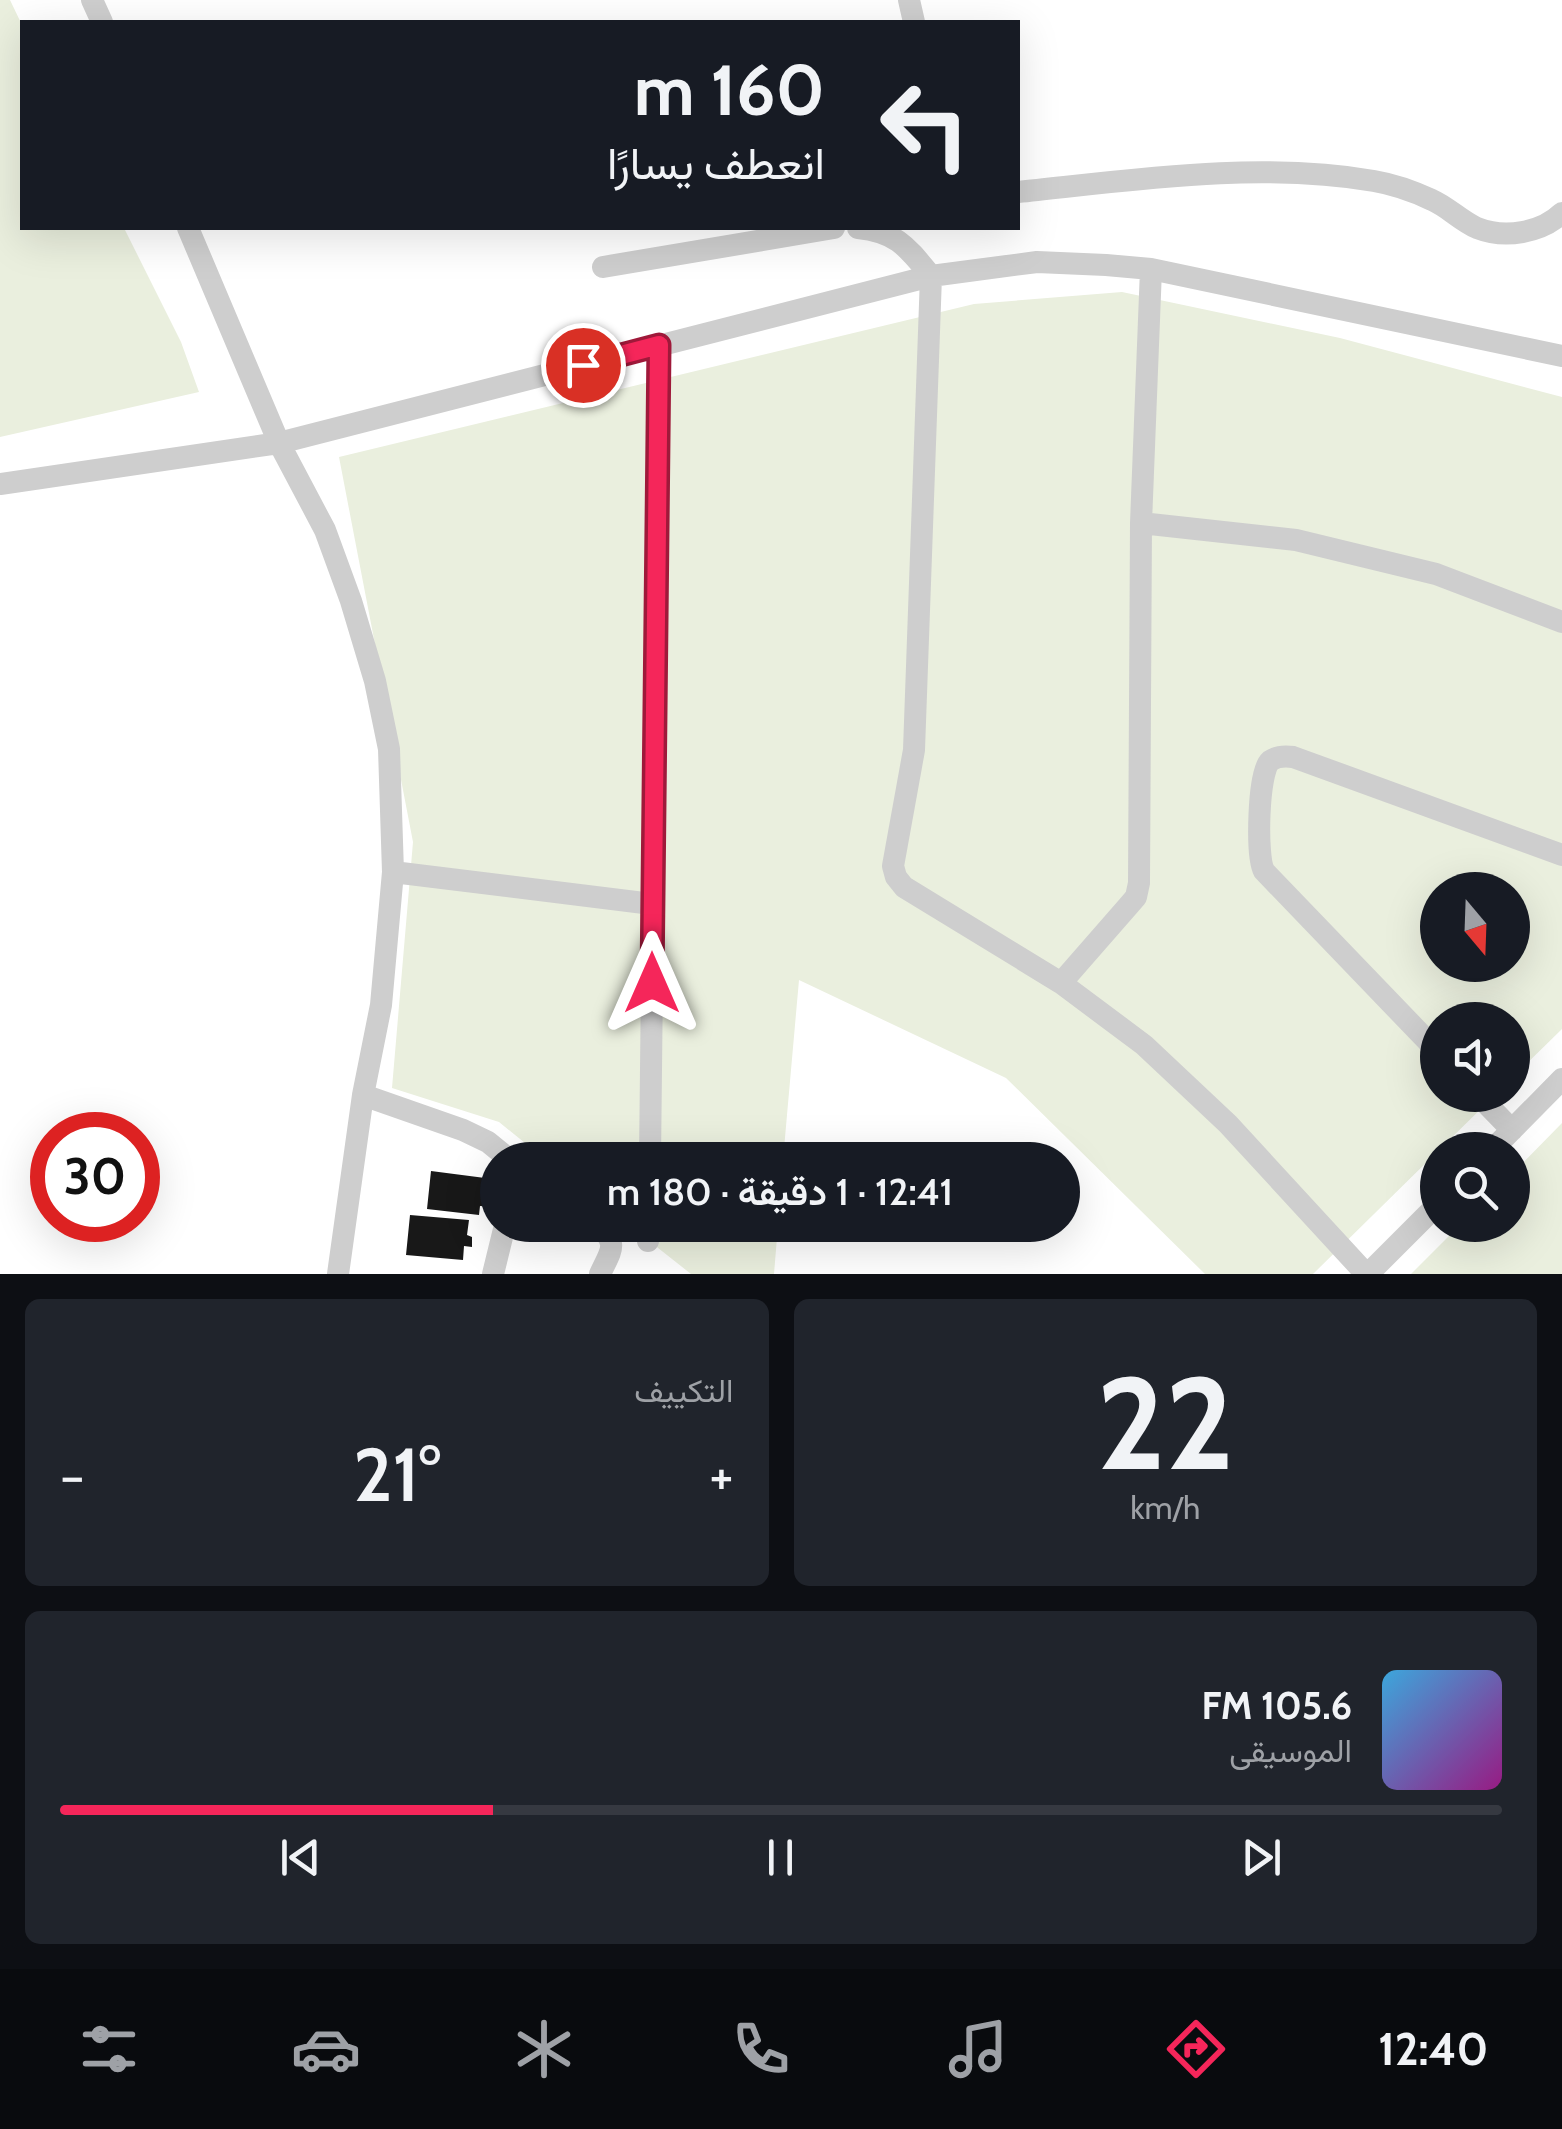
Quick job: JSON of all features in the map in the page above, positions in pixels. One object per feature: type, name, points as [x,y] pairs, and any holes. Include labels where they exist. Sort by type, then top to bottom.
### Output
[{"type":"street","points":[[1020,192],[1208,173],[1304,174],[1377,181],[1432,200],[1477,228],[1504,234],[1542,228],[1562,213]]},
{"type":"street","points":[[189,230],[280,443],[325,530],[352,601],[375,680],[389,750],[393,872],[381,1005],[363,1095],[338,1274]]},
{"type":"street","points":[[604,267],[822,230]]},
{"type":"street","points":[[876,230],[904,243],[931,276],[914,750],[893,866],[896,876],[904,887],[1062,983],[1144,1046],[1228,1124],[1367,1274],[1420,1222]]},
{"type":"street","points":[[0,484],[280,443],[931,276],[1037,262],[1151,269],[1562,356]]},
{"type":"street","points":[[1062,983],[1138,890],[1141,523],[1151,269]]},
{"type":"street","points":[[650,1142],[659,345]]},
{"type":"street","points":[[1141,523],[1296,540],[1436,574],[1562,620]]},
{"type":"street","points":[[1420,1033],[1264,871],[1259,853],[1263,779],[1271,760],[1294,757],[1562,855]]},
{"type":"street","points":[[393,872],[652,904]]},
{"type":"street","points":[[1495,1112],[1512,1130],[1562,1079]]},
{"type":"street","points":[[363,1095],[488,1142]]},
{"type":"street","points":[[493,1274],[501,1242]]},
{"type":"street","points":[[600,1274],[610,1253],[610,1242]]},
{"type":"green space","points":[[0,0],[10,0],[20,21],[20,230],[125,230],[181,342],[199,392],[0,437]]},
{"type":"green space","points":[[1122,292],[1340,338],[1562,397],[1562,1029],[1530,1060],[1530,1002],[1420,1002],[1420,1112],[1478,1112],[1457,1132],[1420,1132],[1420,1169],[1313,1274],[1205,1274],[1080,1151],[1080,1142],[1071,1142],[1006,1078],[799,980],[785,1142],[524,1142],[499,1122],[392,1088],[413,842],[339,457],[974,304]]},
{"type":"green space","points":[[1562,1123],[1562,1274],[1411,1274],[1443,1242],[1530,1242],[1530,1156]]},
{"type":"green space","points":[[651,1242],[777,1242],[774,1274],[691,1274]]},
{"type":"building","points":[[431,1171],[480,1177],[479,1215],[427,1209]]},
{"type":"building","points":[[410,1215],[469,1220],[467,1235],[472,1237],[472,1247],[464,1246],[463,1260],[406,1255]]},
{"type":"route","points":[[583,365],[659,345],[652,983]]}]
